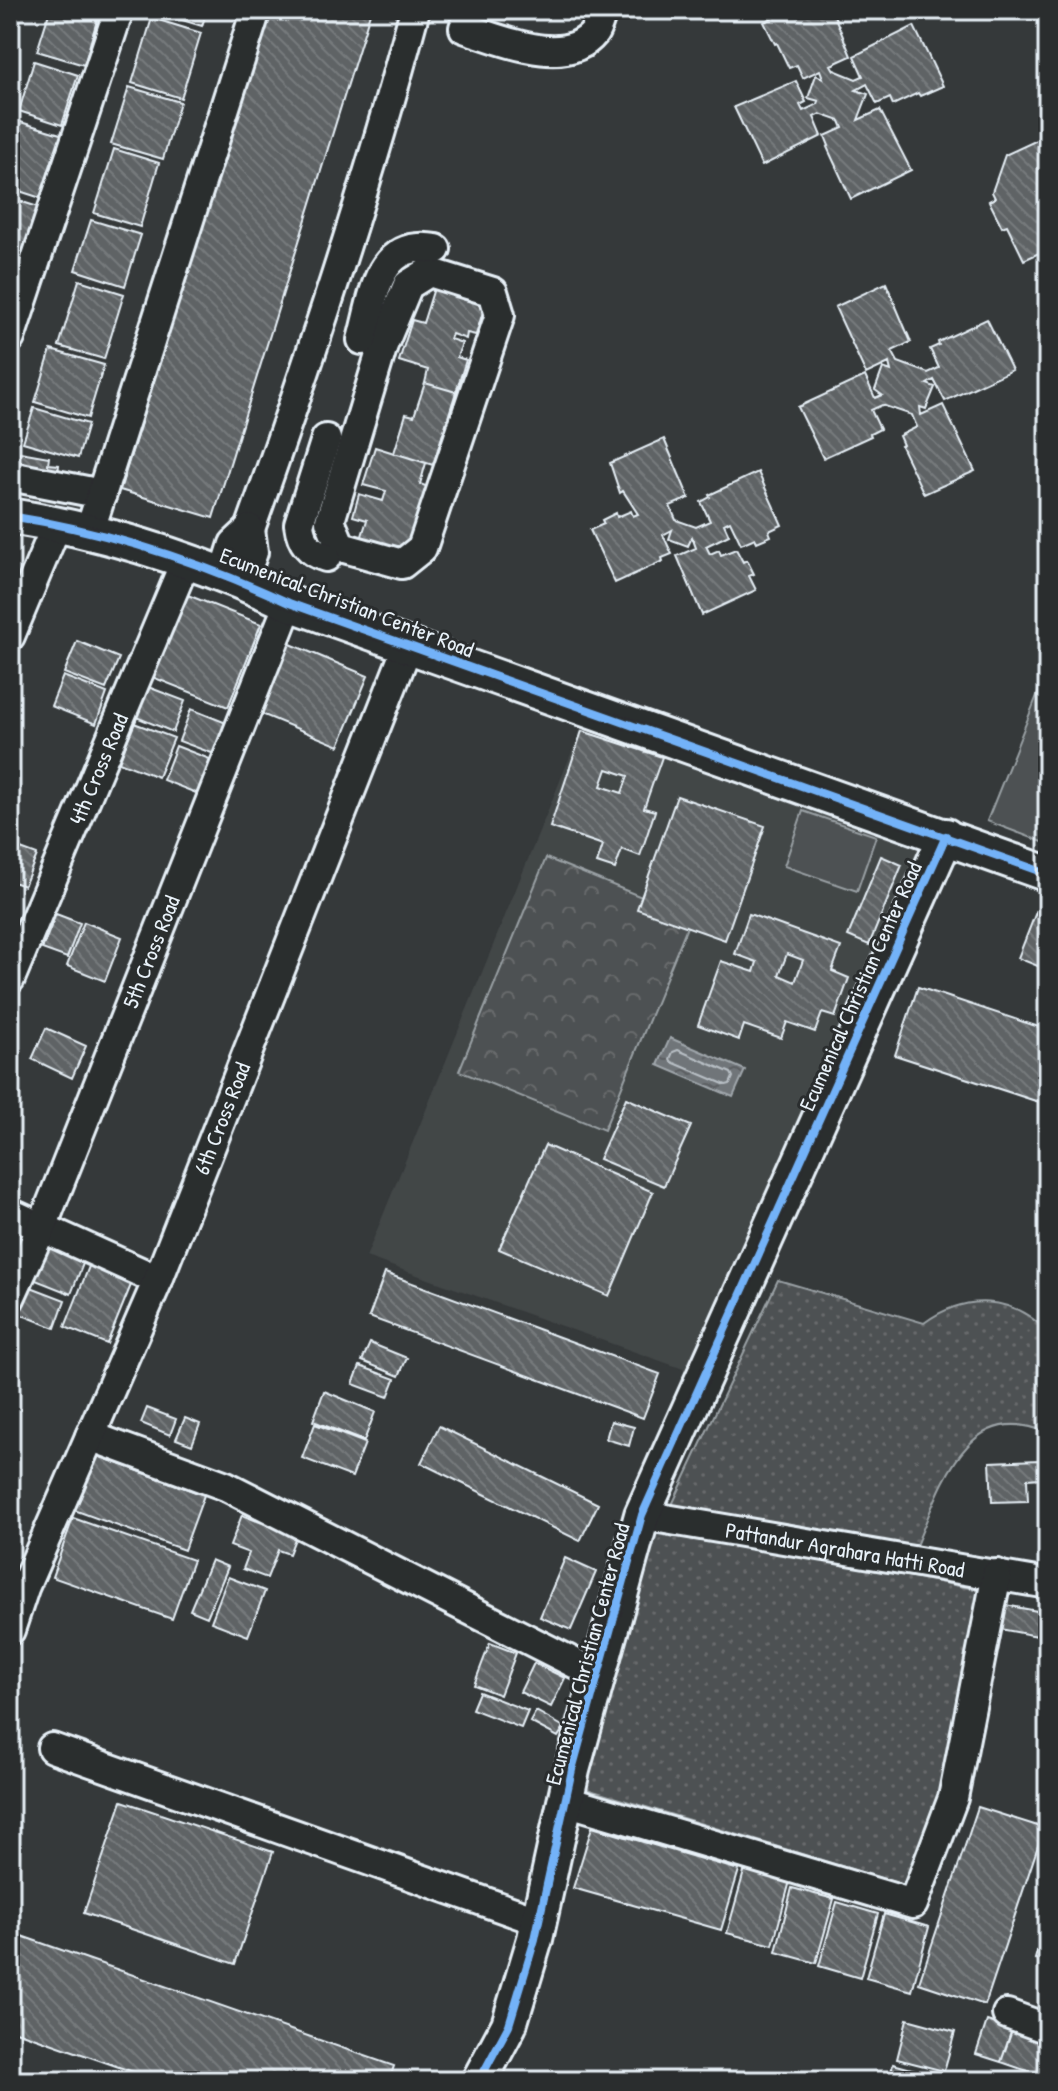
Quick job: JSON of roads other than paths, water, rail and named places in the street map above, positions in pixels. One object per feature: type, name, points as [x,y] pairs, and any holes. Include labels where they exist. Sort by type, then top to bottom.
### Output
[{"type":"street","points":[[10,338],[119,10]]},
{"type":"street","points":[[89,533],[256,10]]},
{"type":"street","points":[[233,578],[253,552],[250,529],[286,427],[392,96],[415,10]]},
{"type":"street","points":[[522,57],[468,44],[460,36],[466,19],[547,52],[582,44],[595,32],[603,10]]},
{"type":"street","points":[[326,557],[318,555],[306,545],[299,524],[339,443],[372,342],[382,269],[403,251],[425,247],[436,249]]},
{"type":"street","points":[[339,443],[330,521],[341,547],[402,564],[422,548],[500,315],[493,292],[429,272],[408,285],[372,342]]},
{"type":"street","points":[[318,327],[372,342]]},
{"type":"street","points":[[286,427],[339,443]]},
{"type":"street","points":[[10,476],[102,494]]},
{"type":"street","name":"Ecumenical Christian Center Road","points":[[10,516],[57,524],[186,560],[289,603],[946,836],[642,1515],[566,1801],[539,1921],[509,2025],[479,2081]]},
{"type":"street","points":[[10,636],[57,524]]},
{"type":"street","name":"4th Cross Road","points":[[10,979],[186,560]]},
{"type":"street","name":"5th Cross Road","points":[[10,1298],[42,1227],[289,603]]},
{"type":"street","name":"6th Cross Road","points":[[10,1630],[24,1588],[158,1280],[408,645]]},
{"type":"street","points":[[946,836],[1048,874]]},
{"type":"street","points":[[10,1213],[158,1280]]},
{"type":"street","points":[[90,1436],[226,1486],[598,1675]]},
{"type":"street","name":"Pattandur Agrahara Hatti Road","points":[[642,1515],[1048,1584]]},
{"type":"street","points":[[566,1801],[913,1904],[953,1798],[997,1574]]},
{"type":"street","points":[[52,1748],[539,1921]]},
{"type":"street","points":[[1007,2014],[1048,2029]]},
{"type":"water","points":[[670,1038],[745,1070],[733,1097],[658,1065]]}]
